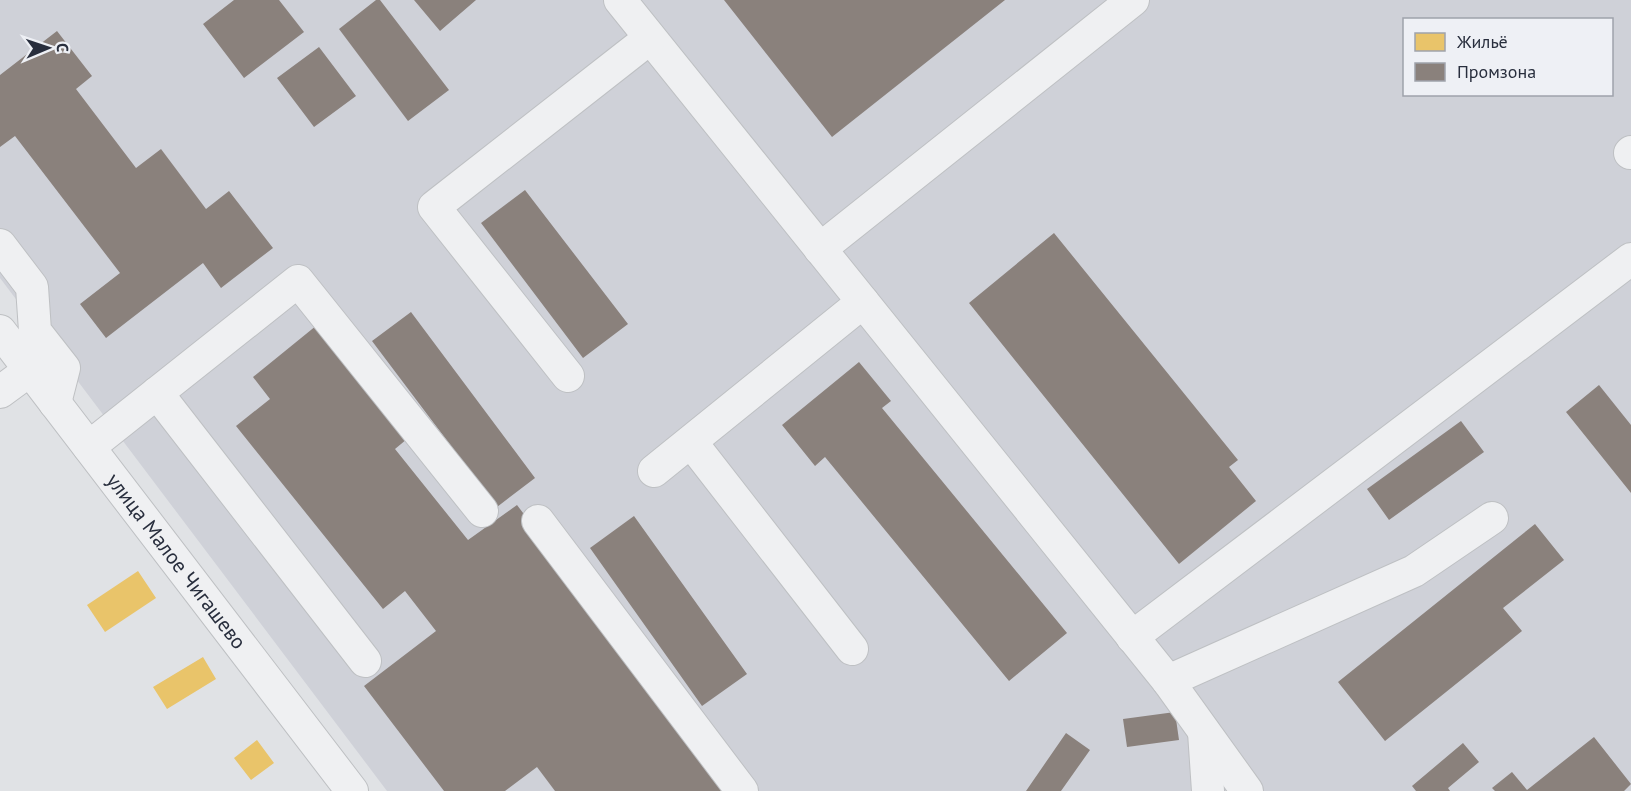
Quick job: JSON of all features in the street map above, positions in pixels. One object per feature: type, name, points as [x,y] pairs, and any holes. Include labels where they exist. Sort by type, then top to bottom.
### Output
[{"type":"street","points":[[620,0],[1168,681],[1247,791]]},
{"type":"street","points":[[820,249],[1133,0]]},
{"type":"street","points":[[568,376],[434,207],[650,38]]},
{"type":"street","points":[[0,245],[32,287],[35,331],[64,368],[55,403]]},
{"type":"street","points":[[1132,637],[1631,258]]},
{"type":"street","points":[[89,447],[298,281],[482,511]]},
{"type":"street","points":[[654,471],[863,302]]},
{"type":"street","name":"улица Малое Чигашево","points":[[0,331],[352,791]]},
{"type":"street","points":[[0,392],[30,370]]},
{"type":"street","points":[[157,393],[365,661]]},
{"type":"street","points":[[691,442],[852,650]]},
{"type":"street","points":[[1168,681],[1414,572],[1492,518]]},
{"type":"street","points":[[538,521],[741,791]]},
{"type":"street","points":[[1204,732],[1208,791]]},
{"type":"shaded area","points":[[0,0],[1631,0],[1631,791],[387,791],[0,278]]},
{"type":"building: Жильё","points":[[138,571],[156,598],[105,632],[87,605]]},
{"type":"building: Жильё","points":[[203,657],[216,679],[167,709],[153,687]]},
{"type":"building: Жильё","points":[[257,740],[274,763],[251,780],[234,758]]},
{"type":"building: Промзона","points":[[234,0],[279,0],[304,32],[244,78],[203,24]]},
{"type":"building: Промзона","points":[[376,0],[380,0],[449,90],[408,121],[339,29]]},
{"type":"building: Промзона","points":[[414,0],[476,0],[440,31]]},
{"type":"building: Промзона","points":[[724,0],[1005,0],[832,137]]},
{"type":"building: Промзона","points":[[57,31],[92,76],[76,89],[136,168],[161,149],[206,209],[229,191],[273,248],[221,288],[203,263],[106,338],[80,304],[120,273],[15,136],[0,147],[0,75]]},
{"type":"building: Промзона","points":[[319,47],[356,96],[314,127],[277,78]]},
{"type":"building: Промзона","points":[[525,190],[628,324],[583,358],[481,223]]},
{"type":"building: Промзона","points":[[1054,233],[1238,460],[1229,467],[1256,501],[1179,564],[969,303]]},
{"type":"building: Промзона","points":[[411,312],[535,478],[497,507],[372,341]]},
{"type":"building: Промзона","points":[[322,321],[413,434],[395,449],[468,540],[517,505],[734,791],[555,791],[537,767],[505,791],[444,791],[364,686],[436,631],[405,591],[383,609],[236,426],[270,399],[253,377]]},
{"type":"building: Промзона","points":[[859,362],[891,401],[882,408],[1067,633],[1009,681],[825,457],[815,466],[782,425]]},
{"type":"building: Промзона","points":[[1599,385],[1631,425],[1631,493],[1566,412]]},
{"type":"building: Промзона","points":[[1461,421],[1484,452],[1389,520],[1367,489]]},
{"type":"building: Промзона","points":[[634,516],[747,674],[702,706],[590,548]]},
{"type":"building: Промзона","points":[[1535,524],[1564,560],[1503,608],[1522,631],[1385,741],[1338,682]]},
{"type":"building: Промзона","points":[[1175,712],[1179,740],[1127,747],[1123,719]]},
{"type":"building: Промзона","points":[[1066,733],[1090,750],[1061,791],[1026,791]]},
{"type":"building: Промзона","points":[[1594,737],[1631,784],[1624,791],[1495,791],[1492,788],[1512,772],[1527,790]]},
{"type":"building: Промзона","points":[[1463,743],[1479,762],[1448,788],[1450,791],[1416,791],[1412,786]]}]
